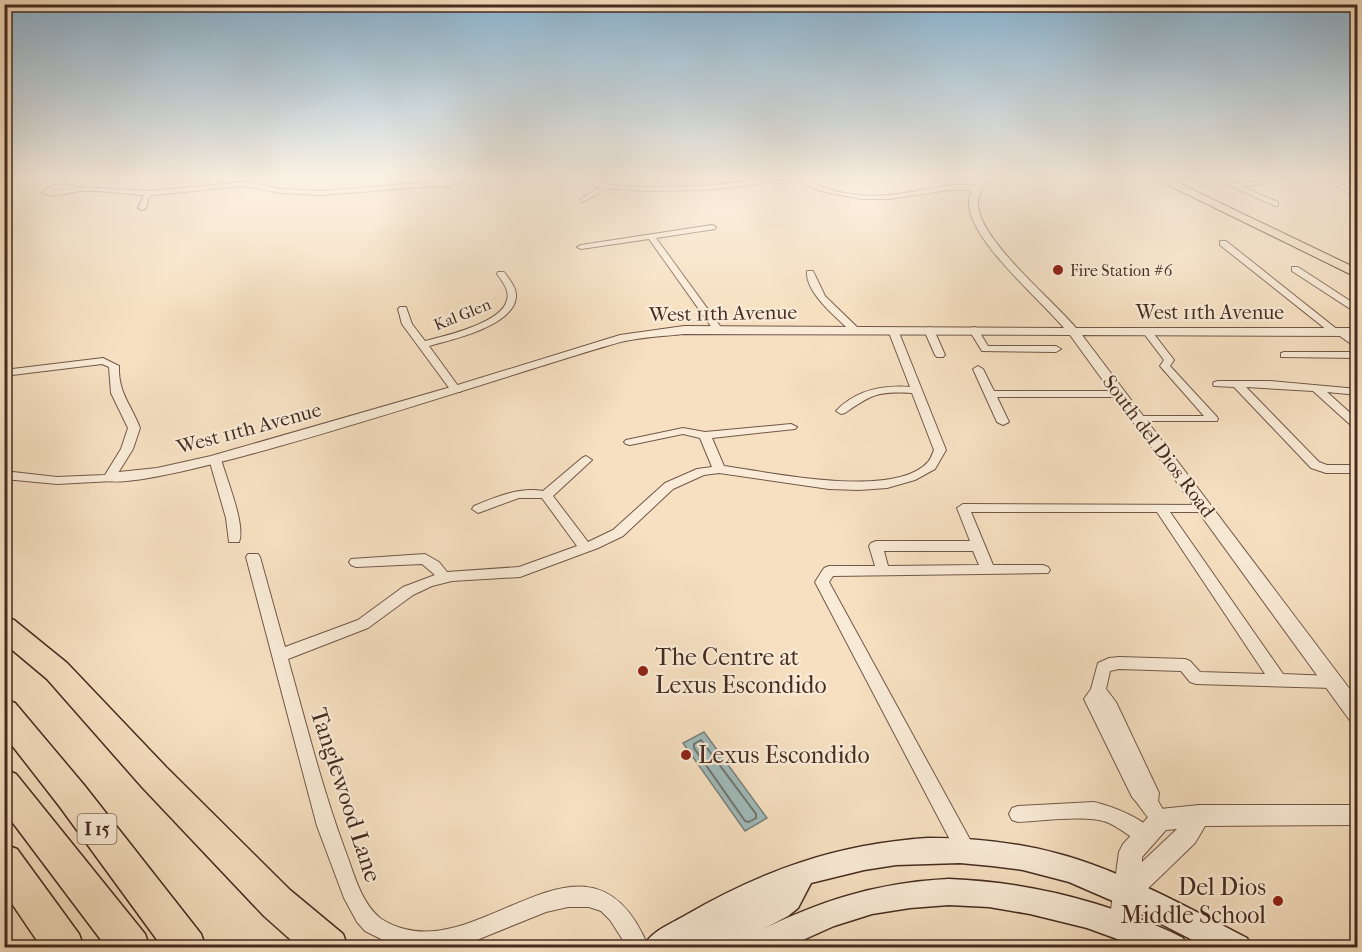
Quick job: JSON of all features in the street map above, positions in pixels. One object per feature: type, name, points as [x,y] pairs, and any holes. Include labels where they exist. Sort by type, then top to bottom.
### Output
[{"type":"highway","points":[[4,627],[57,671],[154,777],[253,878],[329,948]]},
{"type":"highway","name":"I 15","points":[[4,712],[72,796],[187,948]]},
{"type":"highway","points":[[4,784],[131,948]]},
{"type":"highway","points":[[4,861],[65,948]]},
{"type":"main road","points":[[1252,222],[1358,274]]},
{"type":"main road","points":[[1266,222],[1358,266]]},
{"type":"main road","points":[[657,948],[713,914],[802,874],[884,855],[966,851],[1016,857],[1054,865],[1178,916],[1237,948]]},
{"type":"main road","points":[[701,948],[717,936],[778,906],[788,898],[802,874]]},
{"type":"main road","points":[[754,948],[785,931],[850,905],[934,891],[1002,894],[1052,905],[1122,924],[1173,948]]},
{"type":"street","name":"South del Dios Road","points":[[979,222],[1012,267],[1073,330],[1358,716]]},
{"type":"street","points":[[581,247],[712,227]]},
{"type":"street","points":[[651,237],[718,330]]},
{"type":"street","points":[[1223,243],[1358,346]]},
{"type":"street","points":[[1295,269],[1358,311]]},
{"type":"street","points":[[810,273],[818,293],[856,331]]},
{"type":"street","name":"Kal Glen","points":[[423,345],[484,325],[505,312],[512,298],[501,274]]},
{"type":"street","points":[[403,309],[407,324],[456,390]]},
{"type":"street","name":"West 11th Avenue","points":[[110,478],[157,473],[215,459],[456,390],[624,338],[684,330],[1358,332]]},
{"type":"street","points":[[279,656],[363,624],[408,591],[444,578],[520,572],[585,548],[618,533],[669,486],[701,472],[719,469],[843,486],[891,485],[912,478],[932,465],[940,450],[893,330]]},
{"type":"street","points":[[929,330],[940,355]]},
{"type":"street","points":[[974,330],[985,349],[1056,349]]},
{"type":"street","points":[[1140,419],[1213,419],[1165,366],[1169,360],[1147,331]]},
{"type":"street","points":[[1284,355],[1358,355]]},
{"type":"street","points":[[4,373],[103,362],[114,366],[112,383],[115,393],[134,428],[127,449],[110,478],[50,480],[4,475]]},
{"type":"street","points":[[978,369],[1003,422]]},
{"type":"street","points":[[1218,384],[1358,392]]},
{"type":"street","points":[[1237,384],[1310,460],[1326,469],[1358,469]]},
{"type":"street","points":[[841,411],[867,392],[880,388],[917,390]]},
{"type":"street","points":[[1316,388],[1358,426]]},
{"type":"street","points":[[989,394],[1120,394]]},
{"type":"street","points":[[630,442],[683,431],[705,435],[791,427]]},
{"type":"street","points":[[705,435],[719,469]]},
{"type":"street","points":[[215,459],[232,518],[234,539]]},
{"type":"street","points":[[546,495],[586,460]]},
{"type":"street","points":[[478,508],[517,494],[533,492],[546,495],[585,548]]},
{"type":"street","points":[[988,570],[963,508],[1206,508]]},
{"type":"street","points":[[1161,508],[1278,680]]},
{"type":"street","points":[[883,571],[876,546],[978,546]]},
{"type":"street","name":"Tanglewood Lane","points":[[253,557],[326,826],[341,858],[355,901],[373,925],[402,939],[433,943],[477,930],[566,896],[588,896],[607,904],[628,928],[639,948]]},
{"type":"street","points":[[356,562],[425,558],[444,578]]},
{"type":"street","points":[[966,851],[822,582],[829,571],[1042,570]]},
{"type":"street","points":[[1152,819],[1092,699],[1098,691],[1103,667],[1119,663],[1185,665],[1196,678],[1332,682]]},
{"type":"street","points":[[1018,814],[1094,810],[1112,815],[1152,819],[1199,816],[1358,815]]},
{"type":"street","points":[[1126,893],[1187,835],[1199,816]]},
{"type":"street","points":[[1122,924],[1131,852],[1152,819]]},
{"type":"water","points":[[704,732],[767,818],[745,831],[683,743]]},
{"type":"place","name":"Fire Station #6","points":[[1058,270]]},
{"type":"place","name":"The Centre at Lexus Escondido","points":[[643,671]]},
{"type":"place","name":"Lexus Escondido","points":[[686,755]]},
{"type":"place","name":"Del Dios Middle School","points":[[1278,901]]}]
